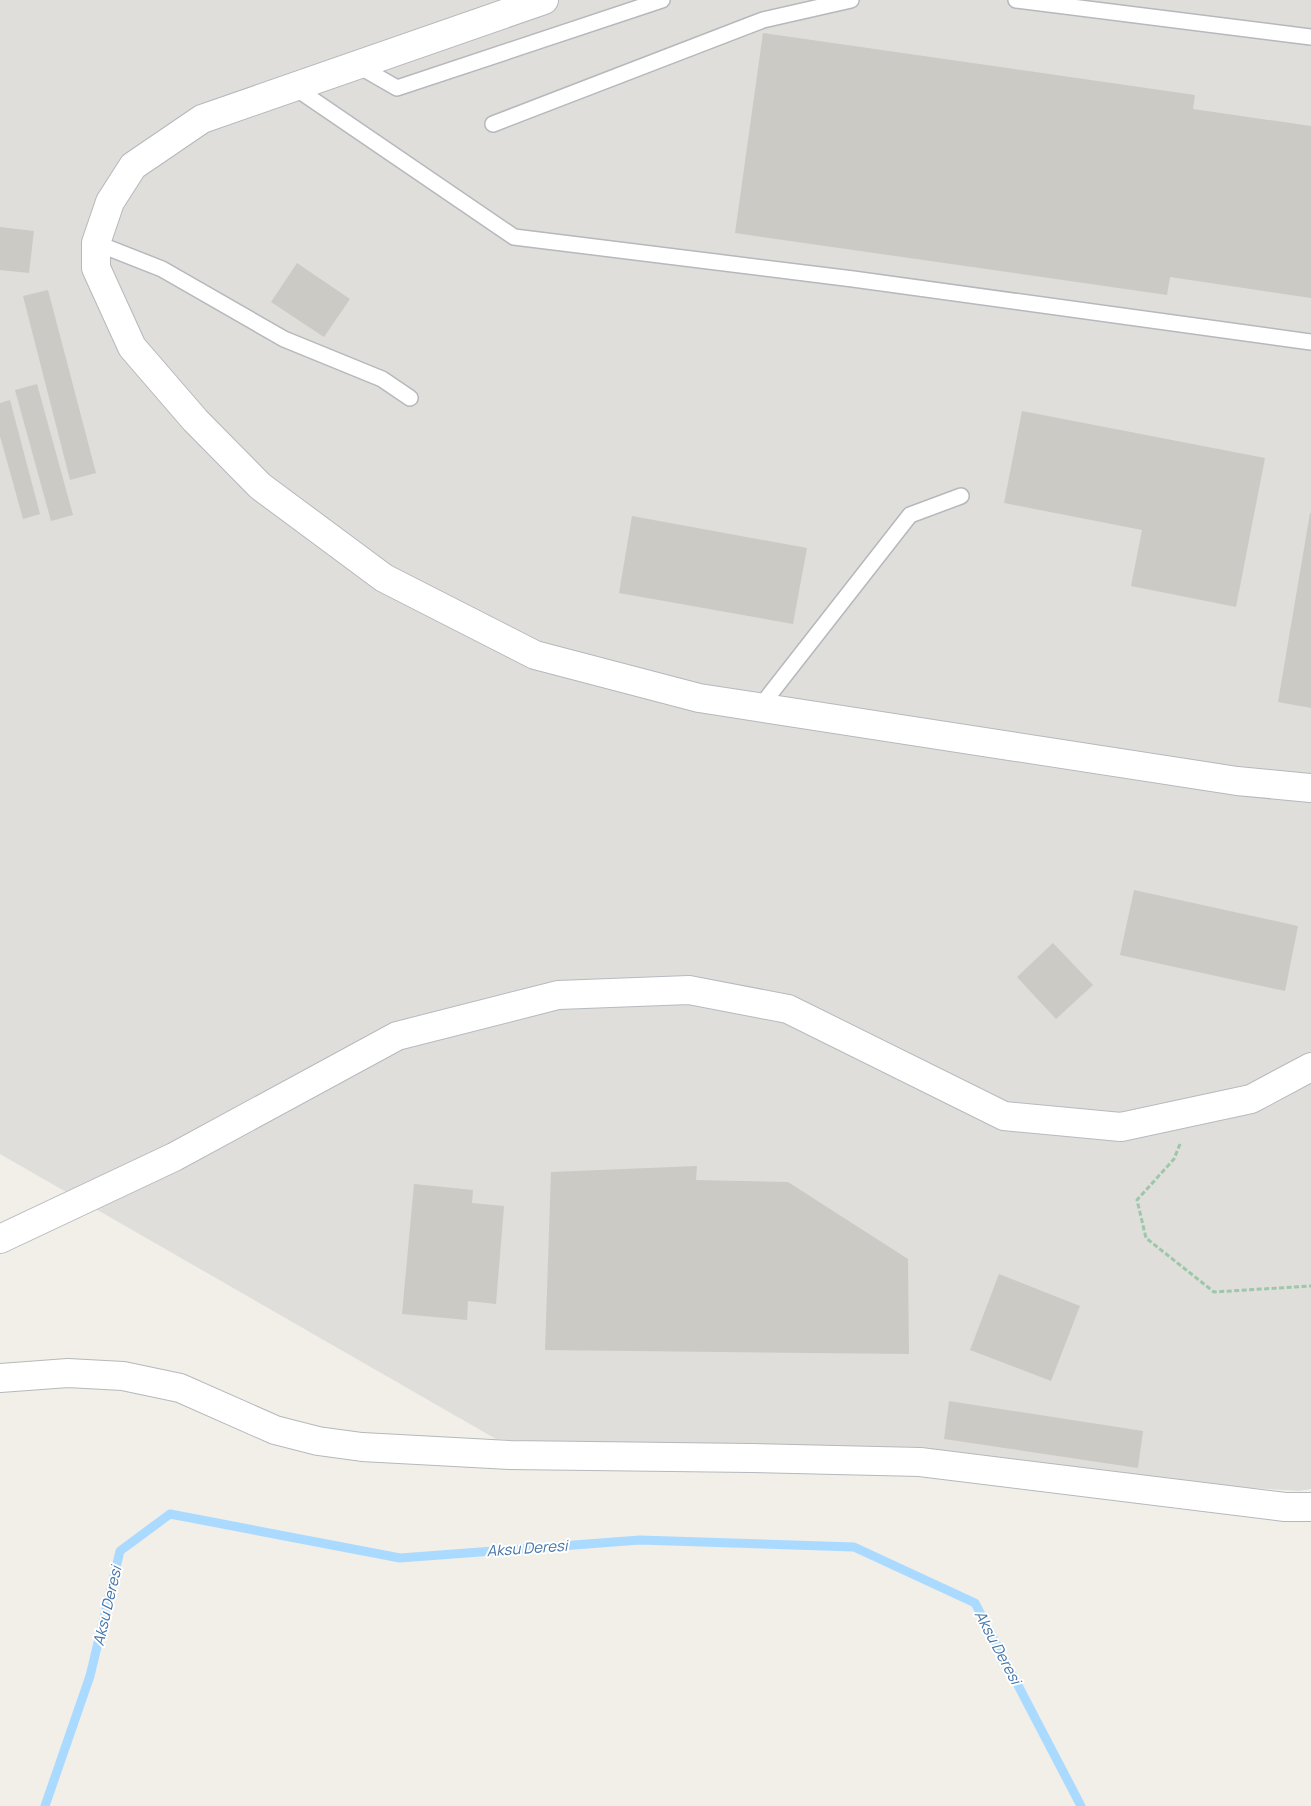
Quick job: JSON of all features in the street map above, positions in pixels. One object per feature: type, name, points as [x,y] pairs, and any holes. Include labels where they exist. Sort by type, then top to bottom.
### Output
[{"type":"street","points":[[544,0],[202,119],[133,166],[110,202],[96,243],[96,268],[132,347],[195,420],[260,486],[384,578],[535,655],[699,698],[1237,780],[1311,788]]},
{"type":"street","points":[[0,1239],[174,1157],[397,1036],[558,994],[689,990],[788,1010],[1004,1116],[1121,1127],[1251,1099],[1311,1067]]},
{"type":"street","points":[[0,1378],[68,1373],[123,1376],[180,1388],[275,1430],[318,1441],[362,1447],[510,1455],[920,1462],[1285,1507],[1311,1507]]},
{"type":"lane","points":[[357,65],[398,88],[662,0]]},
{"type":"lane","points":[[493,124],[763,20],[851,0]]},
{"type":"lane","points":[[1016,0],[1311,37]]},
{"type":"lane","points":[[294,87],[514,236],[853,279],[1311,342]]},
{"type":"lane","points":[[96,243],[162,269],[284,339],[382,379],[410,398]]},
{"type":"lane","points":[[760,707],[910,515],[961,496]]},
{"type":"path","points":[[1194,1111],[1174,1159],[1137,1200],[1146,1238],[1214,1292],[1311,1286]]},
{"type":"shaded area","points":[[0,0],[1311,0],[1311,1489],[1299,1491],[496,1439],[0,1154]]},
{"type":"building","points":[[763,33],[1195,95],[1193,109],[1311,126],[1311,298],[1170,277],[1167,295],[735,233]]},
{"type":"building","points":[[0,227],[34,231],[29,273],[0,270]]},
{"type":"building","points":[[297,263],[350,299],[324,337],[271,302]]},
{"type":"building","points":[[48,290],[96,473],[70,480],[23,296]]},
{"type":"building","points":[[37,384],[73,515],[51,521],[15,390]]},
{"type":"building","points":[[10,400],[40,514],[23,519],[0,436],[0,403]]},
{"type":"building","points":[[1022,411],[1265,458],[1236,607],[1131,586],[1142,530],[1004,503]]},
{"type":"building","points":[[1311,513],[1311,708],[1278,702]]},
{"type":"building","points":[[632,516],[807,548],[793,624],[619,593]]},
{"type":"building","points":[[1134,890],[1298,926],[1285,991],[1120,955]]},
{"type":"building","points":[[1053,943],[1093,985],[1056,1019],[1017,977]]},
{"type":"building","points":[[697,1166],[696,1180],[788,1182],[908,1259],[909,1354],[545,1350],[551,1172]]},
{"type":"building","points":[[414,1184],[473,1190],[472,1203],[504,1206],[496,1304],[468,1301],[467,1320],[402,1314]]},
{"type":"building","points":[[999,1274],[1080,1306],[1051,1381],[970,1350]]},
{"type":"building","points":[[949,1401],[1143,1431],[1138,1468],[944,1439]]},
{"type":"waterway","name":"Aksu Deresi","points":[[45,1806],[90,1676],[120,1551],[170,1514],[400,1558],[640,1540],[854,1547],[975,1603],[1081,1806]]}]
